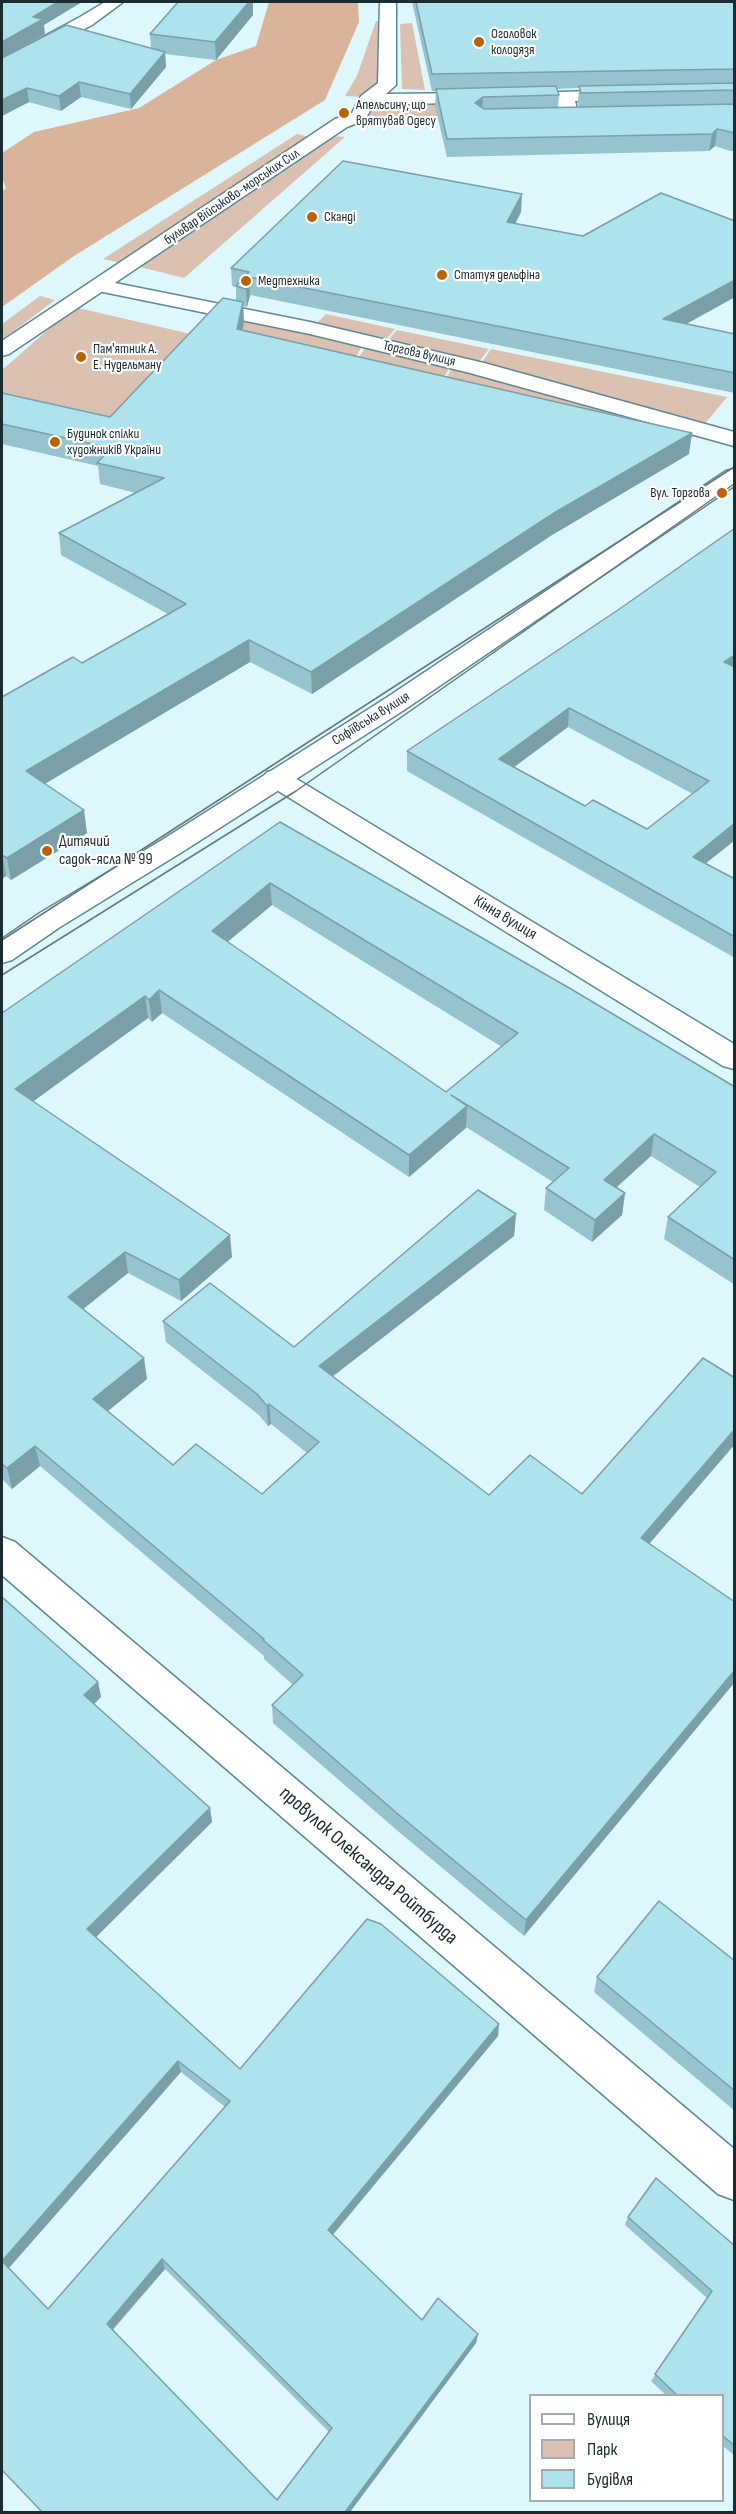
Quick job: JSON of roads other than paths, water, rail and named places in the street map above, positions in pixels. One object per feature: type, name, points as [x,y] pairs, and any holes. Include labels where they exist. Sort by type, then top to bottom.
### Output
[{"type":"street","points":[[2,66],[86,21],[115,2]]},
{"type":"street","name":"бульвар Військово-морських Сил","points":[[2,350],[341,123],[359,116],[367,100],[387,85],[388,2]]},
{"type":"street","points":[[617,118],[570,119],[559,96],[644,95]]},
{"type":"street","points":[[367,100],[495,98]]},
{"type":"street","points":[[341,123],[377,123]]},
{"type":"street","name":"Торгова вулиця","points":[[100,286],[310,328],[476,368],[735,439]]},
{"type":"street","name":"Софіївська вулиця","points":[[2,953],[50,920],[172,846],[395,704],[735,476]]},
{"type":"street","name":"Кінна вулиця","points":[[276,778],[735,1058]]},
{"type":"street","name":"провулок Олександра Ройтбурда","points":[[2,1553],[735,2178]]},
{"type":"tram line","points":[[2,940],[734,467]]},
{"type":"tram line","points":[[2,975],[296,791],[734,484]]},
{"type":"place","name":"Оголовок колодязя","points":[[479,42]]},
{"type":"place","name":"Апельсину, що врятував Одесу","points":[[344,113]]},
{"type":"place","name":"Сканді","points":[[312,217]]},
{"type":"place","name":"Статуя дельфіна","points":[[442,275]]},
{"type":"place","name":"Медтехника","points":[[246,281]]},
{"type":"place","name":"Пам'ятник А. Е. Нудельману","points":[[81,357]]},
{"type":"place","name":"Будинок спілки художників України","points":[[55,442]]},
{"type":"place","name":"Вул. Торгова","points":[[722,493]]},
{"type":"place","name":"Дитячий садок-ясла № 99","points":[[47,851]]}]
